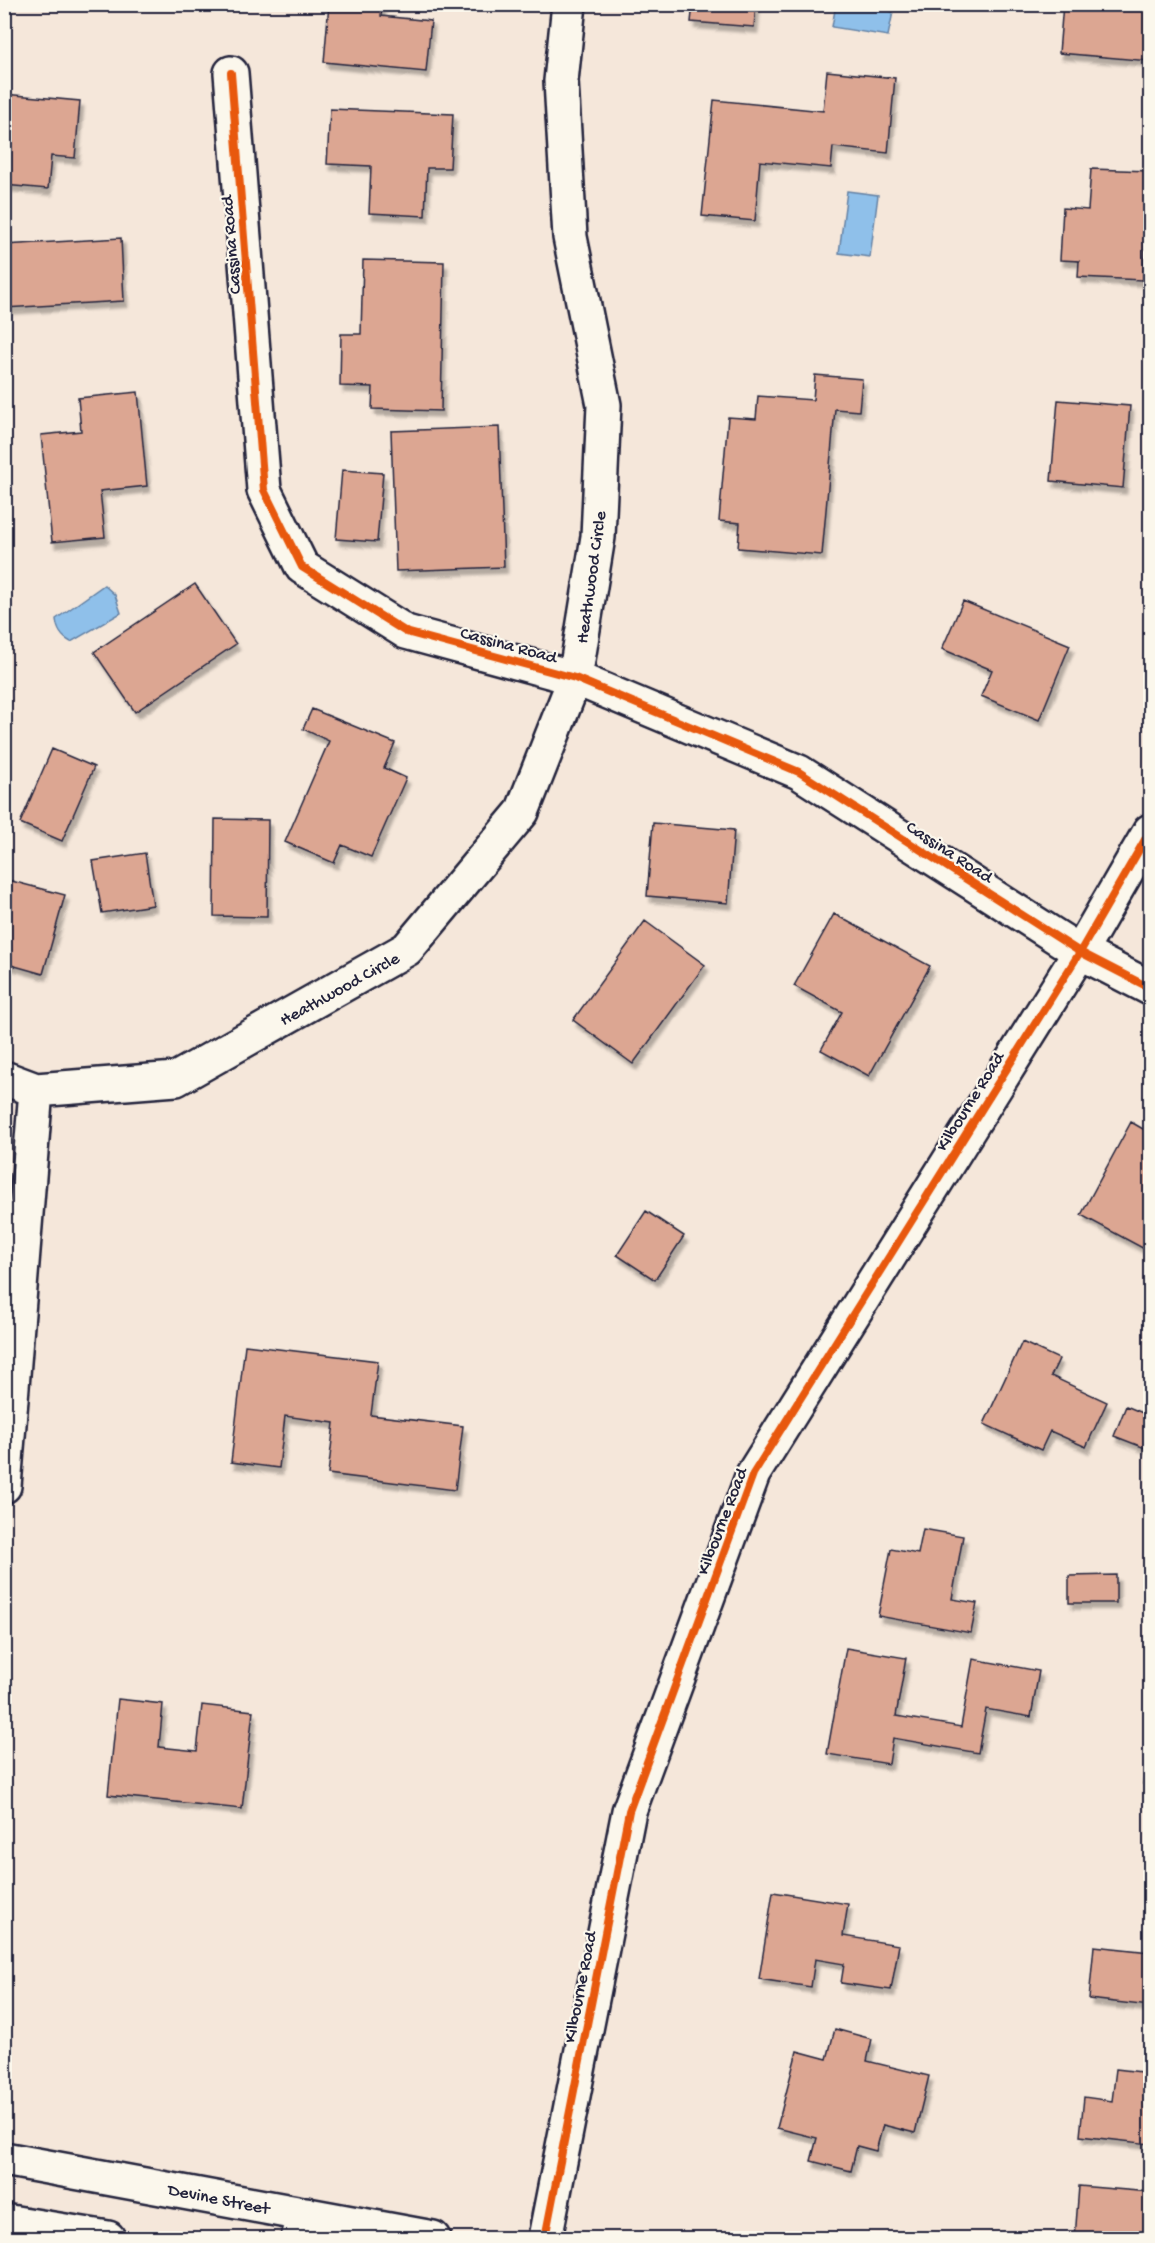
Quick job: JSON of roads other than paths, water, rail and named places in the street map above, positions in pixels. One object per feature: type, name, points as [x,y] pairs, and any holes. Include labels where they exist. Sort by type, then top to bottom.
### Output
[{"type":"street","name":"Heathwood Circle","points":[[4,1078],[36,1090],[176,1079],[407,950],[522,812],[574,678],[598,537],[604,405],[570,237],[561,81],[569,4]]},
{"type":"street","name":"Cassina Road","points":[[231,73],[264,490],[302,567],[406,632],[574,678],[800,772],[1080,952],[1150,988]]},
{"type":"street","name":"Kilbourne Road","points":[[545,2238],[629,1811],[753,1474],[1080,952],[1150,831]]},
{"type":"street","points":[[4,1486],[36,1090]]},
{"type":"street","name":"Devine Street","points":[[4,2158],[302,2226],[433,2238]]},
{"type":"street","points":[[4,2221],[100,2238]]},
{"type":"water","points":[[836,4],[893,12],[888,36],[832,27]]},
{"type":"water","points":[[847,191],[878,195],[870,257],[839,253]]},
{"type":"water","points":[[104,585],[115,595],[121,613],[71,642],[60,633],[56,619]]}]
